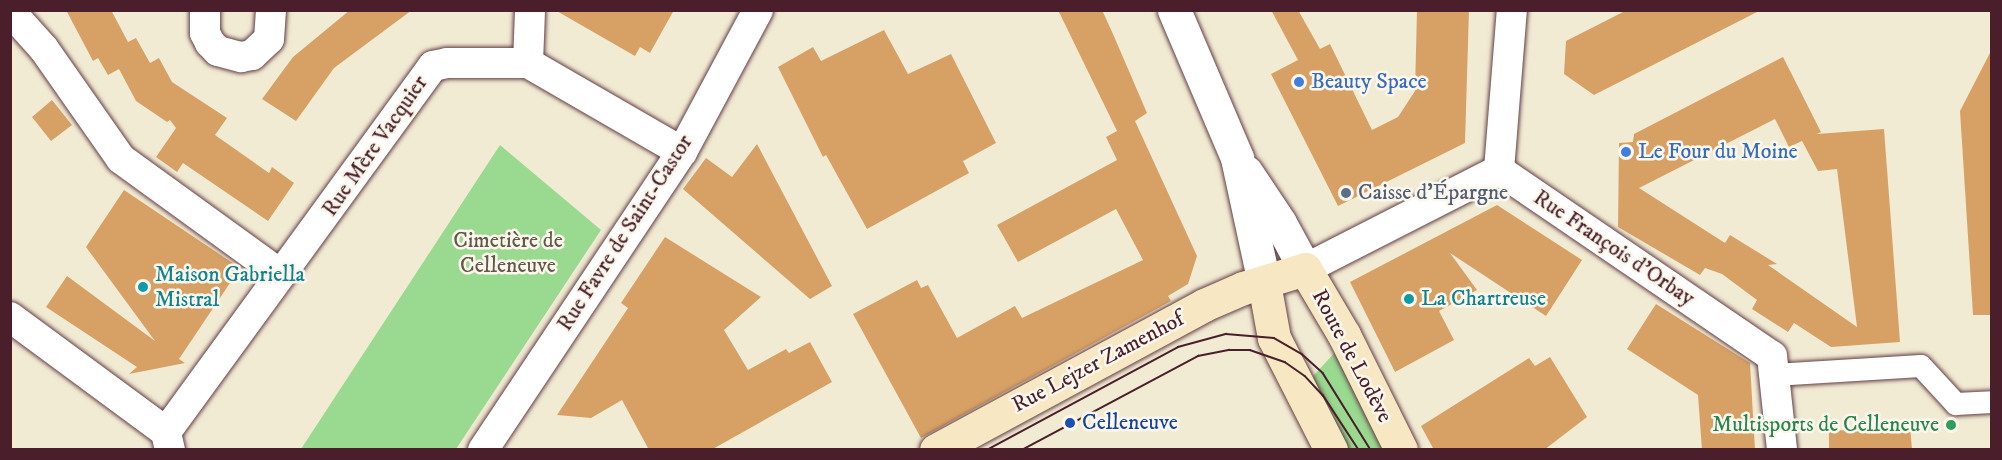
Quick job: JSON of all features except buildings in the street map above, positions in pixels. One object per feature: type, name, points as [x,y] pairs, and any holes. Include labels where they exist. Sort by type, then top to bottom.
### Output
[{"type":"main road","name":"Route de Lodève","points":[[1264,283],[1305,269],[1344,335],[1401,450]]},
{"type":"main road","name":"Rue Lejzer Zamenhof","points":[[936,450],[1204,305],[1264,283]]},
{"type":"main road","points":[[1264,283],[1274,338],[1330,450]]},
{"type":"street","points":[[205,10],[205,33],[210,43],[218,51],[235,57],[252,55],[262,48],[269,39],[276,12]]},
{"type":"street","points":[[530,10],[528,63],[682,152]]},
{"type":"street","name":"Rue Favre de Saint-Castor","points":[[483,450],[682,152],[758,10]]},
{"type":"street","points":[[1174,10],[1236,158],[1264,283]]},
{"type":"street","points":[[1236,158],[1280,223],[1305,269],[1499,170],[1512,10]]},
{"type":"street","points":[[10,11],[44,49],[121,159],[280,274]]},
{"type":"street","name":"Rue Mère Vacquier","points":[[168,441],[280,274],[306,243],[433,66],[447,63],[528,63]]},
{"type":"street","name":"Rue François d'Orbay","points":[[1499,170],[1772,356],[1782,450]]},
{"type":"street","points":[[10,317],[168,441]]},
{"type":"street","points":[[1774,375],[1921,366],[1956,404],[1992,402]]},
{"type":"green space","name":"Cimetière de Celleneuve","points":[[500,145],[601,230],[456,449],[301,449]]},
{"type":"green space","points":[[1337,350],[1388,449],[1341,449],[1305,385]]},
{"type":"tram line","points":[[987,450],[1178,347],[1226,334],[1274,338],[1302,354],[1323,373],[1371,450]]},
{"type":"tram line","points":[[1022,450],[1198,356],[1229,350],[1250,350],[1285,362],[1305,376],[1323,395],[1359,450]]},
{"type":"place","name":"Beauty Space","points":[[1299,82]]},
{"type":"place","name":"Le Four du Moine","points":[[1626,152]]},
{"type":"place","name":"Caisse d'Épargne","points":[[1346,193]]},
{"type":"place","name":"Maison Gabriella Mistral","points":[[143,287]]},
{"type":"place","name":"La Chartreuse","points":[[1409,299]]},
{"type":"place","name":"Celleneuve","points":[[1070,423]]},
{"type":"place","name":"Multisports de Celleneuve","points":[[1951,425]]}]
